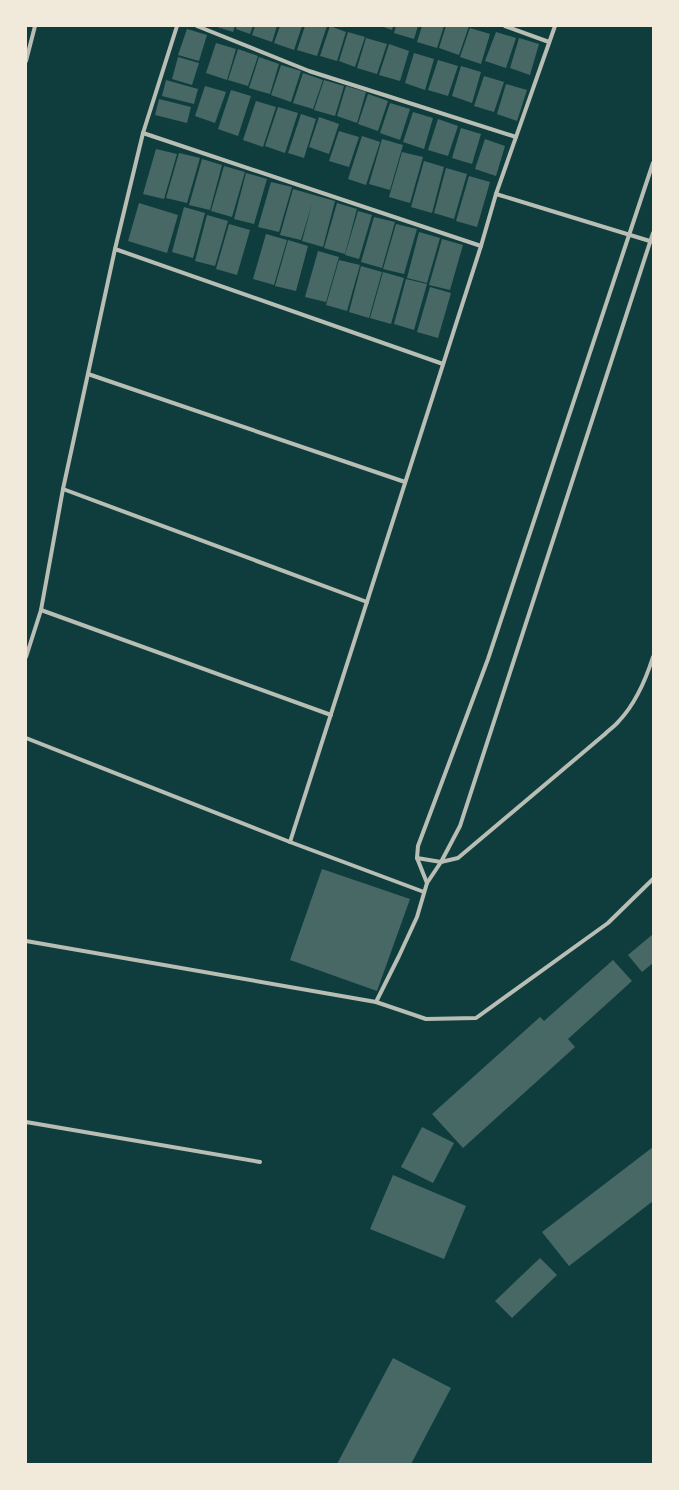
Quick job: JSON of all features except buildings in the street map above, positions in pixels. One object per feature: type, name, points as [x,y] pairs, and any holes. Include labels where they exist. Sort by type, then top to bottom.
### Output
[{"type":"street","points":[[26,61],[35,26]]},
{"type":"street","points":[[26,657],[41,610],[63,488],[115,249],[143,133],[178,26]]},
{"type":"street","points":[[197,26],[309,71],[516,137]]},
{"type":"street","points":[[505,26],[550,42]]},
{"type":"street","points":[[290,842],[481,246],[496,194],[555,26]]},
{"type":"street","points":[[143,133],[481,246]]},
{"type":"street","points":[[427,883],[418,858],[418,846],[488,659],[653,163]]},
{"type":"street","points":[[496,194],[652,241]]},
{"type":"street","points":[[376,1002],[417,917],[427,883],[441,862],[460,826],[652,241],[653,233]]},
{"type":"street","points":[[115,249],[443,364]]},
{"type":"street","points":[[88,374],[405,482]]},
{"type":"street","points":[[63,488],[367,602]]},
{"type":"street","points":[[41,610],[331,715]]},
{"type":"street","points":[[418,858],[441,862],[452,860],[462,855],[619,721],[630,707],[649,669],[653,657]]},
{"type":"street","points":[[26,738],[290,842],[424,892]]},
{"type":"street","points":[[26,941],[376,1002],[426,1019],[476,1018],[608,923],[653,880]]},
{"type":"street","points":[[26,1122],[260,1162]]}]
